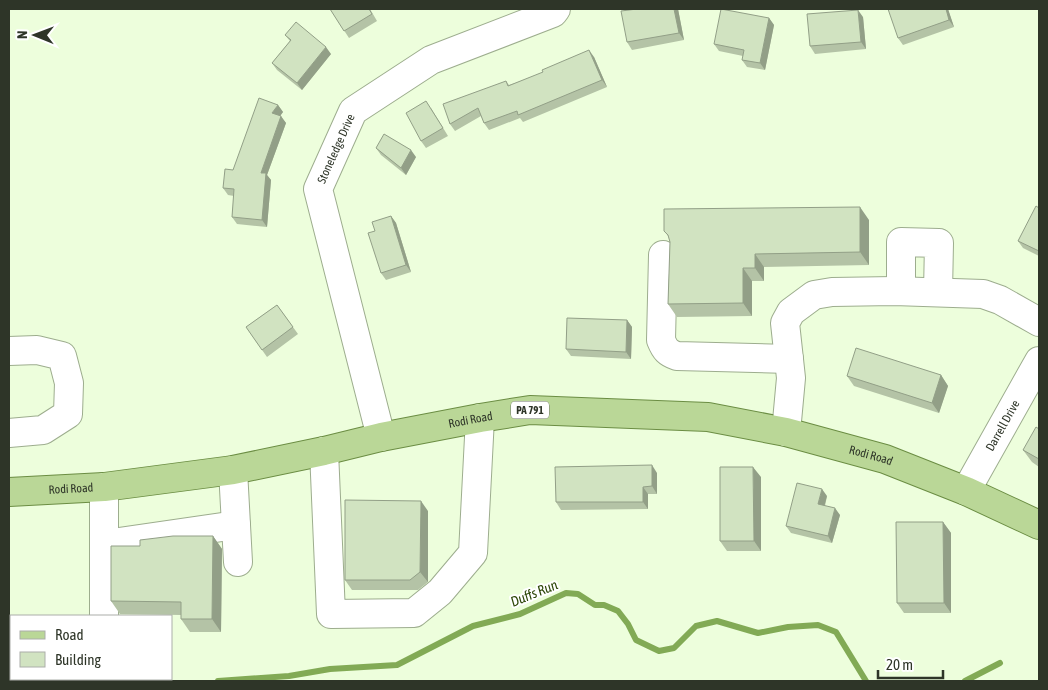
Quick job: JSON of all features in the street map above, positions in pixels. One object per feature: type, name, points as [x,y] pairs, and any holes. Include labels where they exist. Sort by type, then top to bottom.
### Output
[{"type":"main road","name":"Rodi Road","points":[[9,492],[104,488],[233,470],[381,437],[530,410],[698,417],[786,432],[885,459],[966,491],[1039,525]]},
{"type":"street","name":"Stoneledge Drive","points":[[381,437],[318,189],[353,111],[431,60],[553,13],[556,9]]},
{"type":"street","points":[[901,291],[901,242],[939,242],[938,292]]},
{"type":"street","points":[[663,255],[661,340],[664,349],[670,354],[677,356],[789,359]]},
{"type":"street","points":[[786,432],[791,393],[785,323],[791,312],[814,295],[832,292],[901,291],[983,294],[1000,300],[1039,322]]},
{"type":"street","points":[[9,351],[37,350],[62,356],[69,384],[68,414],[43,430],[9,433]]},
{"type":"street","name":"Darrell Drive","points":[[966,491],[1039,361]]},
{"type":"street","points":[[324,451],[331,614],[414,613],[440,592],[473,553],[480,418]]},
{"type":"street","points":[[233,470],[238,562]]},
{"type":"street","points":[[104,488],[104,615]]},
{"type":"street","points":[[104,544],[236,525]]},
{"type":"building","points":[[330,9],[369,9],[372,14],[344,31]]},
{"type":"building","points":[[674,9],[679,33],[627,42],[621,11]]},
{"type":"building","points":[[721,9],[769,18],[760,63],[742,60],[744,50],[714,44]]},
{"type":"building","points":[[888,9],[946,9],[949,20],[898,38]]},
{"type":"building","points":[[858,10],[861,42],[810,46],[807,14]]},
{"type":"building","points":[[296,22],[326,47],[297,83],[272,63],[291,40],[285,35]]},
{"type":"building","points":[[589,50],[602,80],[518,115],[517,111],[484,123],[478,108],[450,124],[443,104],[506,81],[508,86]]},
{"type":"building","points":[[259,98],[278,105],[272,113],[281,116],[261,173],[266,173],[262,220],[232,217],[234,189],[223,188],[225,169],[233,170]]},
{"type":"building","points":[[426,101],[443,128],[421,141],[406,113]]},
{"type":"building","points":[[384,134],[411,150],[401,168],[376,148]]},
{"type":"building","points":[[1036,206],[1039,208],[1039,251],[1018,241]]},
{"type":"building","points":[[860,207],[860,252],[755,254],[755,268],[743,268],[743,303],[668,304],[670,242],[668,235],[664,231],[664,209]]},
{"type":"building","points":[[391,216],[406,265],[381,273],[368,233],[375,231],[372,222]]},
{"type":"building","points":[[277,305],[293,327],[262,350],[246,327]]},
{"type":"building","points":[[567,318],[627,320],[626,352],[566,349]]},
{"type":"building","points":[[856,348],[941,375],[932,403],[847,376]]},
{"type":"building","points":[[1036,427],[1039,429],[1039,459],[1023,450]]},
{"type":"building","points":[[652,465],[652,486],[643,487],[643,502],[556,502],[555,467]]},
{"type":"building","points":[[720,467],[753,467],[754,541],[720,541]]},
{"type":"building","points":[[797,483],[822,489],[818,504],[835,508],[828,536],[786,526]]},
{"type":"building","points":[[345,500],[421,501],[420,572],[410,580],[345,580]]},
{"type":"building","points":[[896,522],[943,522],[944,603],[897,603]]},
{"type":"building","points":[[173,536],[213,536],[212,619],[181,619],[181,602],[111,601],[111,546],[140,546],[140,540]]},
{"type":"waterway","name":"Duffs Run","points":[[218,681],[289,676],[330,669],[397,665],[473,626],[520,614],[566,593],[578,594],[595,605],[604,605],[618,611],[628,624],[636,640],[659,651],[674,648],[696,626],[717,621],[758,633],[788,627],[818,625],[836,632],[866,681]]},
{"type":"waterway","name":"Duffs Run","points":[[965,681],[1000,663]]},
{"type":"waterway","name":"Duffs Run","points":[[102,680],[113,681]]}]
